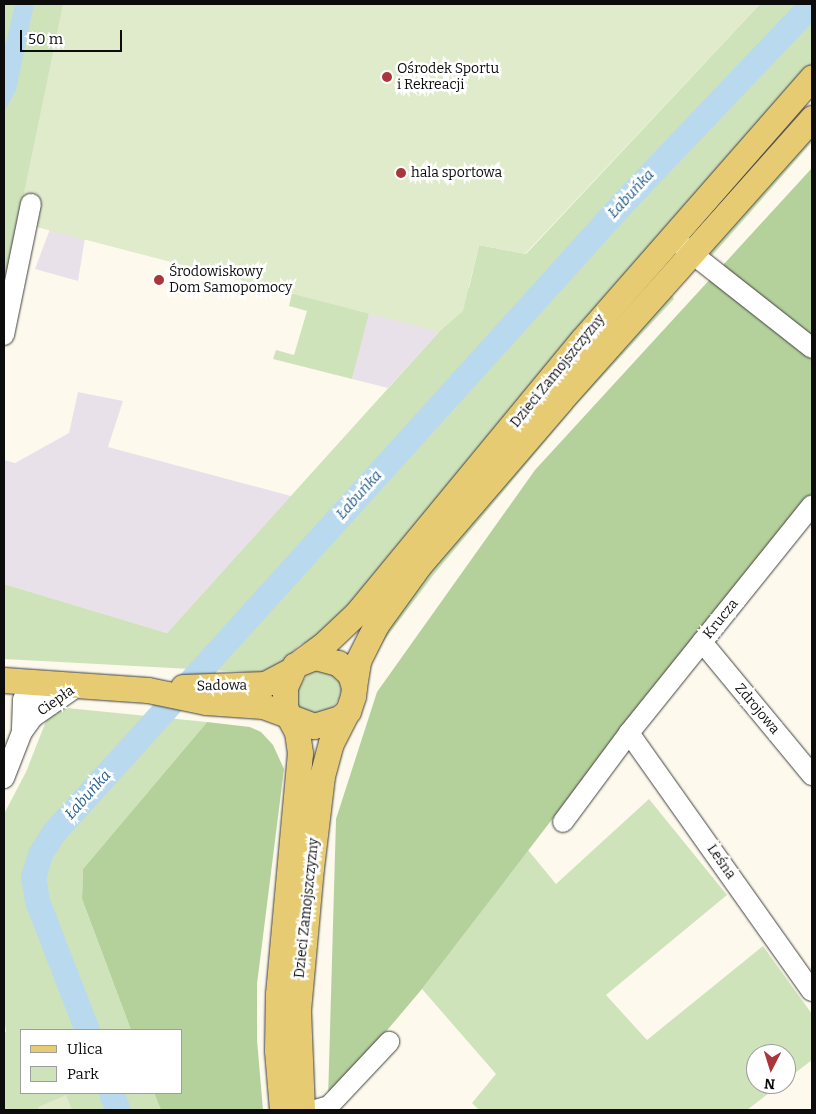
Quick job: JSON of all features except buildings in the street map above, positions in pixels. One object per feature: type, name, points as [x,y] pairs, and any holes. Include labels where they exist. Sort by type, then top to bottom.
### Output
[{"type":"main road","name":"Dzieci Zamojszczyzny","points":[[296,666],[323,646],[357,614],[583,339],[812,77]]},
{"type":"main road","name":"Dzieci Zamojszczyzny","points":[[354,687],[358,661],[376,625],[420,564],[560,401],[812,118]]},
{"type":"main road","points":[[323,658],[338,663],[350,674],[354,687],[348,711],[333,722],[320,725],[306,724],[289,716],[284,696],[296,666],[323,658]]},
{"type":"main road","name":"Sadowa","points":[[214,693],[265,684],[296,666]]},
{"type":"main road","name":"Sadowa","points":[[4,680],[214,693],[263,706],[289,716]]},
{"type":"main road","name":"Dzieci Zamojszczyzny","points":[[302,1110],[298,1010],[312,859],[322,776],[331,743],[348,711]]},
{"type":"main road","name":"Dzieci Zamojszczyzny","points":[[282,1110],[277,1050],[278,994],[300,774],[299,742],[289,716]]},
{"type":"street","points":[[4,336],[31,204]]},
{"type":"street","points":[[673,237],[692,255],[812,348]]},
{"type":"street","name":"Krucza","points":[[563,822],[629,733],[812,505]]},
{"type":"street","name":"Zdrojowa","points":[[702,642],[812,775]]},
{"type":"street","name":"Ciepła","points":[[27,725],[23,700],[31,682]]},
{"type":"street","name":"Ciepła","points":[[4,778],[27,725],[79,685]]},
{"type":"street","name":"Leśna","points":[[629,733],[812,991]]},
{"type":"street","points":[[315,1110],[329,1106],[390,1042]]},
{"type":"shaded area","points":[[50,229],[85,238],[78,281],[35,269]]},
{"type":"shaded area","points":[[368,313],[439,332],[388,388],[352,379]]},
{"type":"shaded area","points":[[78,392],[123,401],[108,447],[291,496],[167,633],[4,584],[4,460],[15,463],[69,433]]},
{"type":"green space","points":[[4,4],[70,4],[4,298]]},
{"type":"green space","points":[[63,4],[760,4],[525,254],[479,245],[463,311],[439,332],[18,222]]},
{"type":"green space","points":[[760,4],[812,4],[812,63],[334,624],[318,638],[299,645],[279,666],[264,673],[4,659],[4,584],[167,633],[439,332],[369,313],[352,379],[273,359],[276,350],[294,355],[307,311],[289,306],[292,293],[34,226],[469,288],[479,245],[526,254]]},
{"type":"green space","points":[[812,131],[812,142],[711,257],[710,249]]},
{"type":"green space","points":[[812,168],[812,493],[626,723],[422,989],[328,1100],[336,819],[377,692],[535,470]]},
{"type":"green space","points":[[670,291],[674,299],[574,407],[435,573],[383,642],[369,668],[373,649],[460,529]]},
{"type":"green space","points":[[311,668],[335,670],[342,688],[339,699],[326,716],[298,710],[297,691]]},
{"type":"green space","points":[[67,708],[207,722],[83,869],[82,899],[131,1029],[20,1029],[20,1094],[154,1094],[161,1110],[4,1110],[4,1032],[6,1032],[4,1016],[4,814],[26,772],[46,721],[59,710]]},
{"type":"green space","points":[[207,722],[250,727],[261,732],[273,745],[284,769],[257,984],[257,1040],[263,1110],[161,1110],[154,1094],[182,1094],[182,1029],[131,1029],[82,899],[83,869]]},
{"type":"green space","points":[[649,799],[727,895],[606,995],[647,1040],[763,946],[812,1014],[812,1060],[796,1072],[796,1044],[746,1044],[746,1094],[768,1094],[747,1110],[479,1110],[472,1103],[496,1074],[422,989],[528,850],[556,884]]},
{"type":"green space","points":[[66,1095],[72,1110],[39,1110],[38,1107]]},
{"type":"water","points":[[15,4],[34,4],[16,90],[4,112],[4,51]]},
{"type":"waterway","name":"Łabuńka","points":[[87,1029],[37,901],[33,877],[40,854],[54,832],[628,197],[812,4]]},
{"type":"waterway","name":"Łabuńka","points":[[111,1094],[118,1110]]},
{"type":"place","name":"Ośrodek Sportu i Rekreacji","points":[[387,77]]},
{"type":"place","name":"hala sportowa","points":[[401,173]]},
{"type":"place","name":"Środowiskowy Dom Samopomocy","points":[[159,280]]}]
